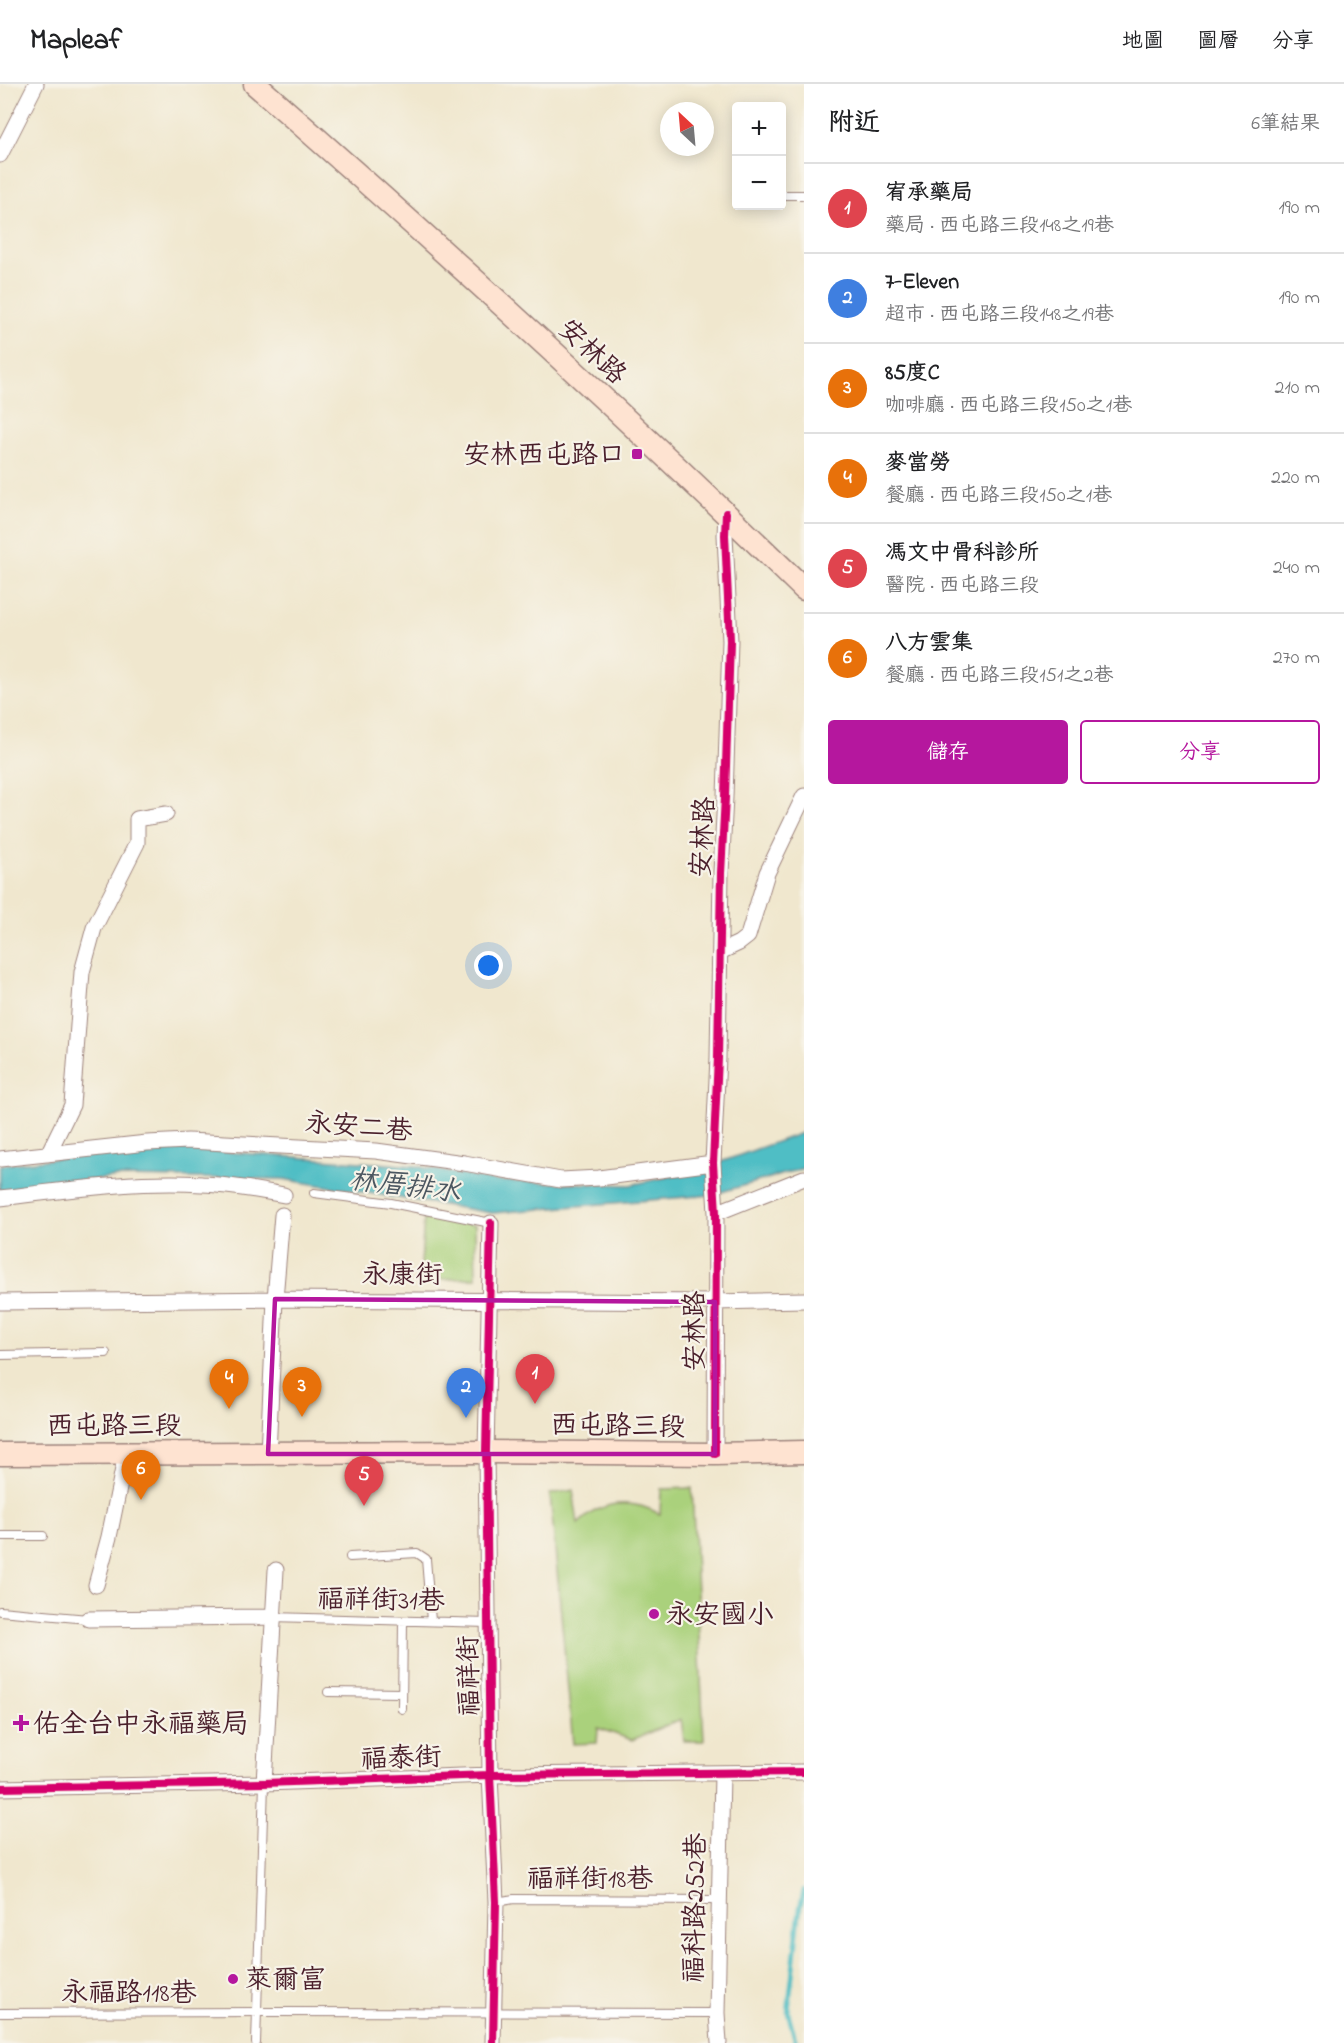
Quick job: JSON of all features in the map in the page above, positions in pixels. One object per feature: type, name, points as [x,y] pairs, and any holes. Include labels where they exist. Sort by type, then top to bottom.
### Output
[{"type":"street","points":[[0,155],[36,84]]},
{"type":"street","name":"安林路","points":[[255,84],[397,209],[726,513],[730,641],[713,1163],[716,1211],[715,1454]]},
{"type":"street","points":[[726,513],[804,589]]},
{"type":"street","points":[[720,952],[740,943],[748,936],[767,873],[804,796]]},
{"type":"street","points":[[48,1154],[72,1105],[82,972],[94,928],[137,843],[137,819],[166,814]]},
{"type":"street","name":"永安二巷","points":[[0,1159],[147,1143],[200,1141],[376,1151],[561,1180],[599,1178],[713,1163]]},
{"type":"street","points":[[716,1211],[804,1178]]},
{"type":"street","points":[[0,1198],[72,1189],[166,1183],[244,1188],[284,1195]]},
{"type":"street","points":[[268,1454],[275,1299],[282,1215]]},
{"type":"street","name":"福祥街","points":[[491,1223],[486,1452],[490,1775],[496,1902],[493,2043]]},
{"type":"street","name":"永康街","points":[[0,1302],[275,1299],[715,1302],[804,1300]]},
{"type":"street","name":"西屯路三段","points":[[0,1454],[804,1452]]},
{"type":"street","points":[[96,1585],[109,1537],[126,1454]]},
{"type":"street","points":[[264,1783],[276,1570]]},
{"type":"street","points":[[88,1619],[272,1617]]},
{"type":"street","name":"福泰街","points":[[0,1788],[264,1783],[490,1775],[804,1772]]},
{"type":"street","name":"福科路252巷","points":[[719,2043],[717,2013],[722,1773]]},
{"type":"lane","points":[[786,195],[804,195]]},
{"type":"lane","points":[[314,1193],[391,1203],[491,1223]]},
{"type":"lane","points":[[0,1355],[106,1353]]},
{"type":"lane","points":[[0,1536],[44,1536]]},
{"type":"lane","points":[[351,1557],[417,1553],[426,1559],[431,1621]]},
{"type":"lane","points":[[0,1611],[88,1619]]},
{"type":"lane","name":"福祥街31巷","points":[[272,1617],[488,1623]]},
{"type":"lane","points":[[402,1709],[403,1622]]},
{"type":"lane","points":[[328,1692],[402,1693]]},
{"type":"lane","points":[[256,2043],[264,1783]]},
{"type":"lane","name":"福祥街18巷","points":[[496,1902],[513,1899],[720,1900]]},
{"type":"lane","name":"永福路118巷","points":[[0,2013],[717,2013]]},
{"type":"highlighted area","points":[[275,1299],[715,1302],[715,1454],[268,1454]]},
{"type":"green space","points":[[424,1217],[475,1225],[476,1278],[420,1280]]},
{"type":"green space","points":[[692,1488],[704,1741],[684,1741],[681,1719],[632,1740],[598,1728],[597,1743],[573,1744],[550,1494],[573,1490],[578,1524],[597,1510],[617,1504],[638,1505],[660,1514],[661,1489]]},
{"type":"water","name":"林厝排水","points":[[804,1132],[804,1168],[711,1195],[492,1213],[282,1179],[117,1177],[0,1193],[0,1165],[160,1147],[415,1166],[496,1181],[630,1185],[696,1171]]},
{"type":"waterway","points":[[796,2043],[788,2012],[804,1890]]},
{"type":"cycle path","points":[[715,1454],[716,1213],[713,1163],[730,641],[726,513]]},
{"type":"cycle path","points":[[491,1223],[486,1452],[490,1775],[496,1902],[493,2043]]},
{"type":"cycle path","points":[[0,1788],[264,1783],[490,1775],[804,1772]]},
{"type":"place","name":"安林西屯路口","points":[[637,454]]},
{"type":"place","name":"宥承藥局","points":[[535,1404]]},
{"type":"place","name":"麥當勞","points":[[229,1409]]},
{"type":"place","name":"85度C","points":[[302,1417]]},
{"type":"place","name":"7-Eleven","points":[[466,1418]]},
{"type":"place","name":"八方雲集","points":[[141,1500]]},
{"type":"place","name":"馮文中骨科診所","points":[[364,1506]]},
{"type":"place","name":"永安國小","points":[[654,1614]]},
{"type":"place","name":"佑全台中永福藥局","points":[[21,1723]]},
{"type":"place","name":"萊爾富","points":[[233,1979]]}]
